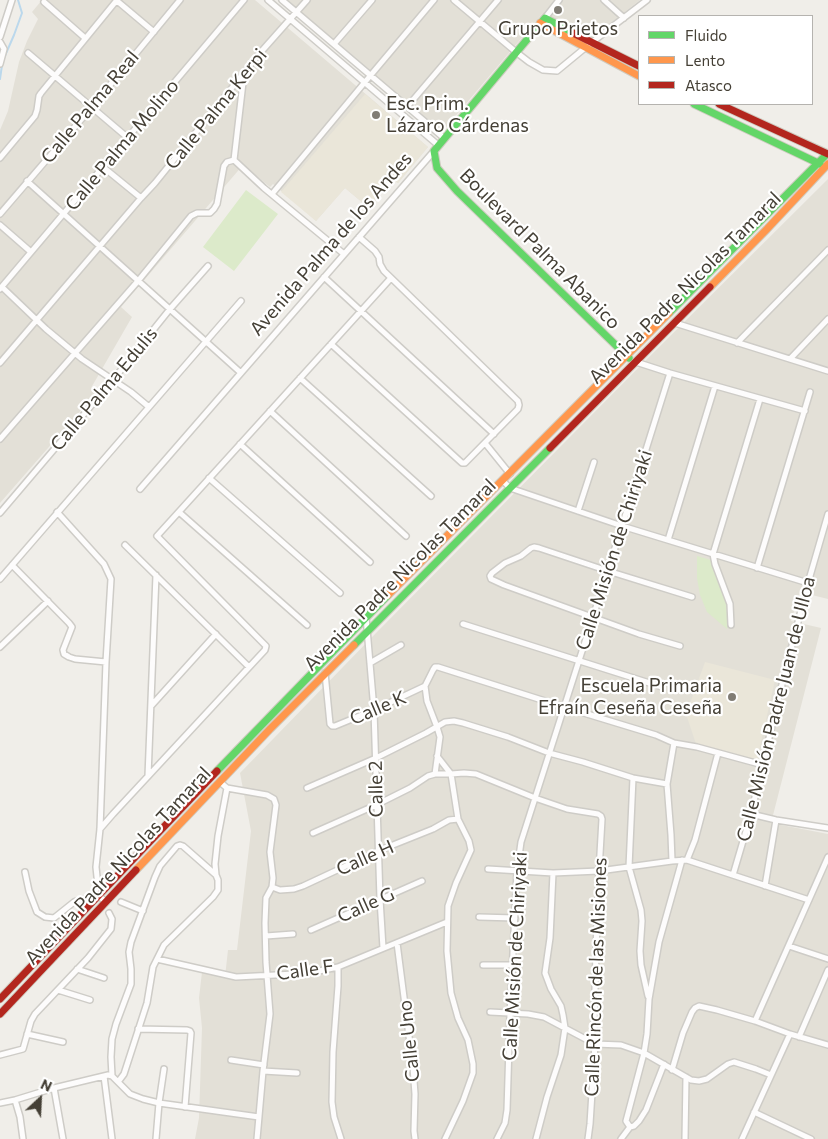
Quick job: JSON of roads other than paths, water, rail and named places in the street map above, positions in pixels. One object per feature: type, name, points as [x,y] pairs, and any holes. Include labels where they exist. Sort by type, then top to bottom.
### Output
[{"type":"street","points":[[0,38],[12,0]]},
{"type":"street","points":[[0,158],[34,116],[39,96],[117,0],[154,32]]},
{"type":"street","name":"Calle Palma Real","points":[[0,214],[180,0]]},
{"type":"street","name":"Calle Palma Molino","points":[[1,288],[244,0]]},
{"type":"street","points":[[268,0],[365,82],[436,148]]},
{"type":"street","points":[[282,0],[444,138]]},
{"type":"street","points":[[296,12],[307,0]]},
{"type":"street","points":[[334,44],[372,0]]},
{"type":"street","points":[[272,194],[434,0]]},
{"type":"street","points":[[454,0],[529,62],[543,70],[556,72],[647,0]]},
{"type":"street","points":[[407,107],[498,0]]},
{"type":"street","points":[[542,20],[559,0]]},
{"type":"street","points":[[604,0],[624,18]]},
{"type":"street","points":[[44,2],[86,38]]},
{"type":"street","name":"Calle Palma Kerpi","points":[[0,363],[161,176],[244,72],[296,12]]},
{"type":"street","points":[[542,20],[638,66]]},
{"type":"street","points":[[542,20],[585,48],[638,75]]},
{"type":"street","name":"Avenida Palma de los Andes","points":[[140,489],[436,148],[542,20]]},
{"type":"street","points":[[0,42],[4,49],[0,64]]},
{"type":"street","points":[[28,53],[128,138]]},
{"type":"street","points":[[234,160],[244,72]]},
{"type":"street","points":[[696,105],[827,166]]},
{"type":"street","points":[[721,105],[827,154]]},
{"type":"street","name":"Boulevard Palma Abanico","points":[[436,148],[437,168],[456,191],[627,356],[636,362]]},
{"type":"street","name":"Avenida Padre Nicolas Tamaral","points":[[0,999],[263,722],[827,154]]},
{"type":"street","points":[[234,160],[344,254]]},
{"type":"street","points":[[0,439],[138,281],[191,216],[210,213],[214,209],[217,204],[224,166],[227,162],[234,160]]},
{"type":"street","name":"Avenida Padre Nicolas Tamaral","points":[[0,1014],[325,672],[675,323],[827,166]]},
{"type":"street","points":[[103,167],[141,198]]},
{"type":"street","points":[[27,181],[241,373]]},
{"type":"street","points":[[0,225],[32,252]]},
{"type":"street","points":[[331,344],[462,463],[494,434],[520,405],[384,271],[375,251],[359,237]]},
{"type":"street","points":[[737,343],[828,250]]},
{"type":"street","name":"Calle Palma Edulis","points":[[0,513],[208,266]]},
{"type":"street","points":[[324,277],[494,434]]},
{"type":"street","points":[[100,829],[266,650],[266,646],[157,536],[391,278]]},
{"type":"street","points":[[1,288],[75,353],[131,392],[149,408]]},
{"type":"street","points":[[0,579],[241,301]]},
{"type":"street","points":[[790,359],[828,319]]},
{"type":"street","points":[[675,323],[828,371]]},
{"type":"street","points":[[636,362],[805,411]]},
{"type":"street","name":"Calle Misión de Chiriyaki","points":[[497,1139],[504,1123],[506,1110],[517,872],[521,842],[670,373]]},
{"type":"street","points":[[300,378],[431,496]]},
{"type":"street","points":[[668,540],[715,386]]},
{"type":"street","points":[[757,568],[810,392]]},
{"type":"street","points":[[732,625],[730,604],[713,554],[760,399]]},
{"type":"street","points":[[270,411],[406,536]]},
{"type":"street","points":[[485,443],[510,474]]},
{"type":"street","points":[[240,444],[370,562]]},
{"type":"street","points":[[578,511],[594,462]]},
{"type":"street","points":[[209,478],[340,593]]},
{"type":"street","points":[[503,481],[510,488],[622,526],[808,583]]},
{"type":"street","points":[[58,512],[104,564],[111,579],[100,829],[96,867],[98,897]]},
{"type":"street","points":[[179,512],[306,625]]},
{"type":"street","name":"Calle Misión Padre Juan de Ulloa","points":[[733,875],[751,814],[808,583],[828,514]]},
{"type":"street","points":[[125,545],[249,667]]},
{"type":"street","points":[[680,646],[639,634],[504,585],[491,579],[490,576],[492,572],[505,563],[513,561],[534,547],[692,597]]},
{"type":"street","points":[[12,565],[72,627],[63,650],[64,654],[69,658],[106,662]]},
{"type":"street","points":[[148,777],[156,575]]},
{"type":"street","points":[[0,647],[48,601]]},
{"type":"street","name":"Calle 2","points":[[366,617],[374,710],[376,805],[384,948]]},
{"type":"street","points":[[462,624],[662,687]]},
{"type":"street","points":[[151,706],[216,634]]},
{"type":"street","points":[[370,663],[401,645]]},
{"type":"street","name":"Calle K","points":[[325,672],[330,724],[332,726],[374,710],[425,686],[435,667],[564,707]]},
{"type":"street","points":[[425,686],[440,737],[435,774]]},
{"type":"street","points":[[564,707],[656,735],[674,743],[697,747],[763,765]]},
{"type":"street","points":[[307,788],[376,758],[445,722],[454,721],[463,722],[549,753],[633,778],[667,784]]},
{"type":"street","points":[[672,861],[672,835],[667,784],[674,743]]},
{"type":"street","points":[[630,1127],[626,1121],[644,1052],[649,999],[659,942],[685,860],[695,840],[718,753]]},
{"type":"street","points":[[437,756],[451,774],[458,819],[469,841],[471,850],[448,906],[447,952],[451,993],[458,1018],[468,1040],[473,1069],[463,1101],[445,1139]]},
{"type":"street","points":[[313,833],[376,805],[435,774],[476,774],[535,798]]},
{"type":"street","points":[[633,778],[629,867],[641,910],[641,965],[649,999]]},
{"type":"street","points":[[220,782],[227,788],[267,795],[274,799],[276,805],[270,852],[273,878],[272,887],[266,898],[267,975],[270,1014],[257,1139]]},
{"type":"street","points":[[118,1082],[124,1074],[147,1003],[153,967],[164,945],[218,890],[215,864],[227,788]]},
{"type":"street","name":"Calle Rincón de las Misiones","points":[[535,798],[567,809],[598,814],[602,819],[595,983],[595,1044],[588,1139]]},
{"type":"street","points":[[751,814],[828,828]]},
{"type":"street","name":"Calle H","points":[[272,887],[280,890],[303,886],[378,850],[433,829],[449,820],[458,819]]},
{"type":"street","points":[[764,886],[776,820]]},
{"type":"street","points":[[216,875],[183,846],[177,846],[160,866],[129,952],[131,984],[112,1039],[112,1076],[130,1094],[143,1099],[259,1117]]},
{"type":"street","points":[[755,1021],[828,857]]},
{"type":"street","points":[[488,869],[553,873],[599,871],[685,860],[809,900]]},
{"type":"street","points":[[25,872],[29,891],[37,912],[45,917],[54,918],[79,900],[98,897],[106,902]]},
{"type":"street","points":[[536,1139],[561,1055],[565,1028],[561,1006],[550,989],[546,974],[550,938],[553,873]]},
{"type":"street","name":"Calle G","points":[[311,930],[422,881]]},
{"type":"street","points":[[122,902],[143,910]]},
{"type":"street","points":[[0,1055],[23,1049],[31,1020],[35,1014],[88,958],[111,928],[112,919],[109,913]]},
{"type":"street","points":[[479,917],[515,918]]},
{"type":"street","name":"Calle F","points":[[157,959],[236,976],[295,974],[338,967],[447,922]]},
{"type":"street","points":[[266,936],[293,934]]},
{"type":"street","name":"Calle Uno","points":[[397,943],[413,1067],[415,1139]]},
{"type":"street","points":[[789,946],[828,959]]},
{"type":"street","points":[[483,965],[512,965]]},
{"type":"street","points":[[338,967],[332,1102],[334,1117],[341,1139]]},
{"type":"street","points":[[77,969],[104,978]]},
{"type":"street","points":[[799,1036],[828,970]]},
{"type":"street","points":[[58,990],[90,1000]]},
{"type":"street","points":[[672,1070],[683,1033],[695,1008],[699,1006],[755,1021],[828,1046]]},
{"type":"street","points":[[490,1012],[544,1017],[595,1044],[621,1045],[644,1052],[691,1080],[707,1079],[728,1064],[734,1062],[771,1075]]},
{"type":"street","points":[[138,1029],[187,1030],[192,1033],[185,1107]]},
{"type":"street","points":[[28,1034],[63,1042]]},
{"type":"street","points":[[742,1139],[790,1034]]},
{"type":"street","points":[[231,1060],[263,1068],[297,1073]]},
{"type":"street","points":[[621,1139],[630,1127],[636,1124],[646,1110],[664,1064]]},
{"type":"street","points":[[156,1139],[164,1069]]},
{"type":"street","points":[[0,1102],[15,1100],[104,1076],[112,1076]]},
{"type":"street","points":[[104,1076],[112,1139]]},
{"type":"street","points":[[686,1077],[686,1139]]},
{"type":"street","points":[[54,1088],[63,1139]]},
{"type":"street","points":[[15,1100],[20,1117],[22,1139]]},
{"type":"street","points":[[754,1112],[811,1139]]},
{"type":"waterway","points":[[4,58],[22,13],[18,0]]},
{"type":"waterway","points":[[0,79],[2,65]]},
{"type":"place","name":"Grupo Prietos","points":[[558,10]]},
{"type":"place","name":"Esc. Prim. Lázaro Cárdenas","points":[[376,115]]},
{"type":"place","name":"Escuela Primaria Efraín Ceseña Ceseña","points":[[732,697]]}]
